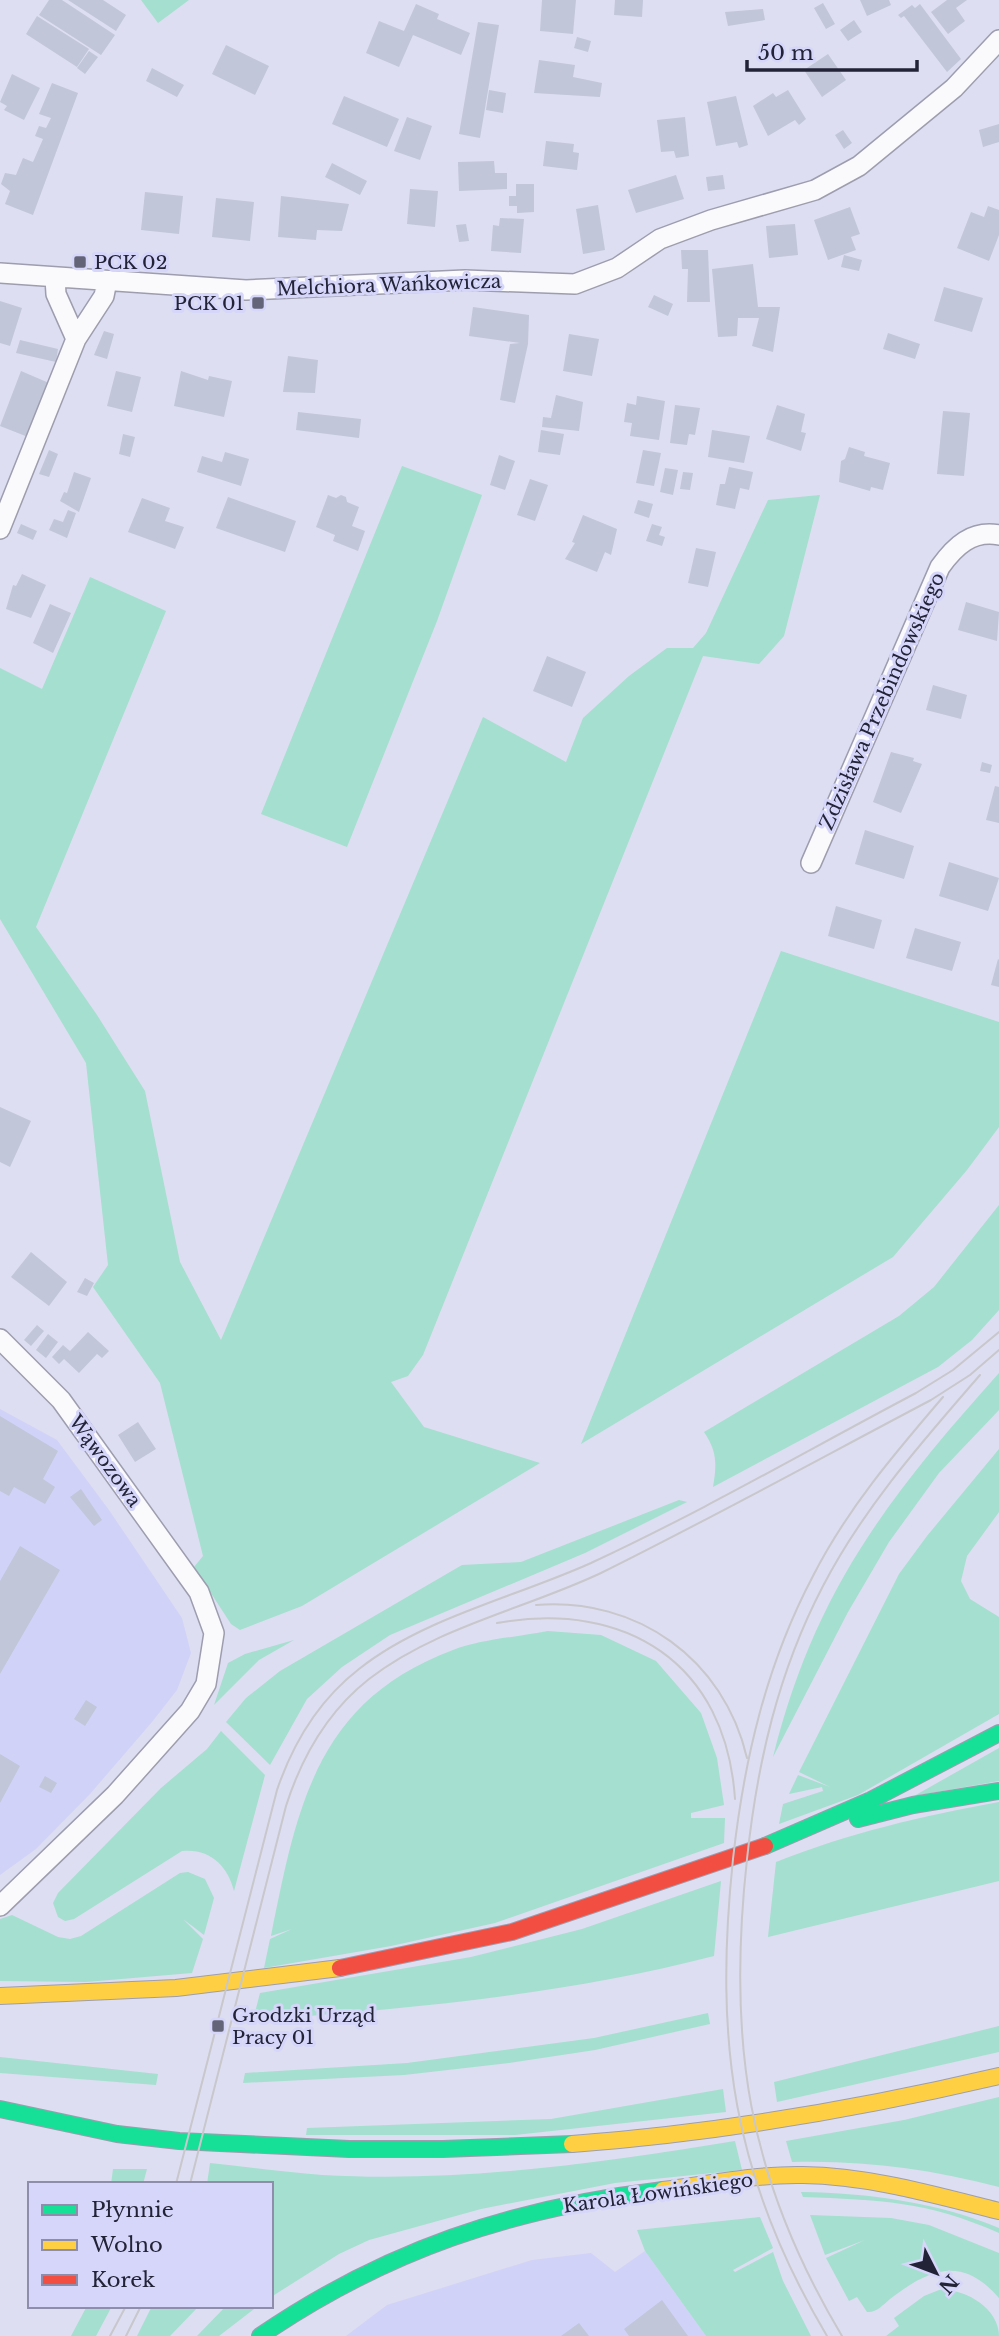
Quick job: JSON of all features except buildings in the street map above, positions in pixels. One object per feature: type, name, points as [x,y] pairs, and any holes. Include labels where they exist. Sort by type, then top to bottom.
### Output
[{"type":"main road","points":[[790,1836],[928,1773],[999,1733]]},
{"type":"main road","points":[[0,1996],[74,1996],[167,1989],[294,1975],[432,1951],[517,1931],[790,1836],[913,1805],[999,1791]]},
{"type":"main road","points":[[0,2109],[134,2137],[310,2148],[516,2148],[719,2129],[824,2114],[929,2094],[999,2076]]},
{"type":"main road","name":"Karola Łowińskiego","points":[[260,2336],[321,2294],[425,2245],[526,2213],[600,2196],[804,2175],[901,2187],[999,2211]]},
{"type":"street","name":"Melchiora Wańkowicza","points":[[0,273],[246,290],[465,280],[575,284],[617,268],[660,239],[711,220],[815,190],[859,166],[954,88],[999,40]]},
{"type":"street","points":[[54,278],[56,294],[76,339]]},
{"type":"street","points":[[0,529],[76,339],[104,296],[107,281]]},
{"type":"street","name":"Zdzisława Przebindowskiego","points":[[811,863],[940,567],[966,540],[982,534],[999,535]]},
{"type":"street","name":"Wąwozowa","points":[[0,1339],[61,1400],[199,1592],[215,1633],[212,1660],[200,1697],[115,1795],[0,1906]]},
{"type":"shaded area","points":[[0,1409],[57,1440],[109,1510],[182,1618],[191,1653],[177,1690],[152,1722],[90,1794],[36,1849],[0,1875]]},
{"type":"shaded area","points":[[645,2251],[706,2336],[346,2336],[387,2305],[532,2260],[591,2253],[615,2272]]},
{"type":"green space","points":[[141,0],[189,0],[158,23]]},
{"type":"green space","points":[[402,466],[482,495],[437,621],[347,847],[261,814]]},
{"type":"green space","points":[[820,495],[784,636],[759,664],[703,656],[423,1355],[408,1376],[391,1382],[424,1427],[540,1463],[302,1606],[240,1630],[231,1624],[194,1567],[203,1556],[160,1383],[93,1287],[108,1265],[86,1063],[0,919],[0,668],[42,689],[90,577],[166,611],[36,927],[145,1091],[180,1262],[221,1340],[483,717],[566,762],[583,718],[629,676],[667,648],[693,648],[706,633],[768,500]]},
{"type":"green space","points":[[781,951],[999,1022],[999,1127],[967,1170],[893,1257],[581,1444]]},
{"type":"green space","points":[[999,1205],[999,1310],[972,1340],[938,1367],[713,1487],[715,1458],[704,1432],[899,1316],[934,1287]]},
{"type":"green space","points":[[999,1373],[999,1410],[939,1473],[889,1542],[848,1612],[773,1757],[790,1698],[810,1645],[833,1596],[860,1550],[923,1462]]},
{"type":"green space","points":[[999,1449],[999,1512],[967,1556],[961,1581],[970,1599],[999,1617],[999,1714],[858,1795],[779,1824],[783,1804],[823,1791],[822,1787],[789,1794],[798,1775],[830,1787],[799,1772],[899,1574]]},
{"type":"green space","points":[[679,1500],[687,1502],[585,1553],[390,1635],[342,1667],[307,1699],[270,1765],[226,1722],[246,1698],[280,1671],[462,1565],[521,1562]]},
{"type":"green space","points":[[548,1631],[601,1635],[656,1661],[701,1713],[717,1758],[724,1805],[691,1813],[691,1818],[725,1818],[724,1843],[495,1923],[391,1946],[264,1968],[270,1939],[292,1929],[271,1936],[291,1844],[304,1802],[320,1764],[342,1729],[370,1698],[407,1672],[453,1650]]},
{"type":"green space","points":[[294,1640],[259,1660],[214,1705],[228,1663],[245,1654]]},
{"type":"green space","points":[[221,1731],[265,1775],[234,1891],[227,1874],[216,1860],[201,1852],[182,1851],[74,1919],[65,1921],[58,1917],[53,1903],[58,1893],[161,1788],[207,1749]]},
{"type":"green space","points":[[999,1748],[999,1781],[914,1796]]},
{"type":"green space","points":[[999,1802],[999,1881],[768,1937],[776,1862],[886,1826]]},
{"type":"green space","points":[[188,1872],[205,1879],[214,1898],[204,1935],[183,1919],[203,1939],[192,1973],[86,1982],[0,1981],[0,1919],[12,1915],[58,1937],[70,1939],[81,1936],[180,1873]]},
{"type":"green space","points":[[721,1881],[714,1956],[600,1981],[543,1990],[369,2011],[253,2020],[260,1993],[471,1957],[582,1929]]},
{"type":"green space","points":[[708,2013],[710,2024],[595,2050],[509,2063],[404,2075],[243,2083],[245,2073],[407,2063],[594,2038]]},
{"type":"green space","points":[[999,2026],[999,2052],[777,2102],[774,2082]]},
{"type":"green space","points":[[0,2057],[158,2074],[156,2085],[0,2073]]},
{"type":"green space","points":[[723,2089],[726,2112],[515,2135],[306,2135],[307,2128],[551,2119]]},
{"type":"green space","points":[[999,2097],[999,2187],[897,2167],[792,2162],[786,2141],[904,2120]]},
{"type":"green space","points":[[735,2141],[742,2170],[615,2183],[481,2209],[369,2240],[339,2254],[273,2296],[273,2182],[207,2182],[210,2163],[322,2175],[374,2177],[477,2174],[632,2157]]},
{"type":"green space","points":[[113,2169],[147,2169],[144,2182],[111,2182]]},
{"type":"green space","points":[[801,2192],[852,2194],[927,2205],[999,2228],[999,2233],[926,2208],[880,2201],[803,2197]]},
{"type":"green space","points":[[810,2215],[891,2218],[929,2225],[999,2253],[999,2298],[972,2276],[945,2271],[918,2280],[876,2310],[867,2312],[857,2297],[849,2301],[826,2258],[865,2240],[825,2255]]},
{"type":"green space","points":[[760,2217],[773,2248],[733,2270],[735,2272],[773,2252],[783,2281],[811,2336],[706,2336],[645,2251],[637,2230]]},
{"type":"green space","points":[[939,2290],[959,2292],[978,2302],[993,2317],[999,2336],[886,2336],[899,2326],[894,2318],[924,2296]]},
{"type":"green space","points":[[86,2308],[111,2308],[96,2336],[71,2336]]},
{"type":"green space","points":[[151,2308],[197,2308],[170,2336],[137,2336]]},
{"type":"green space","points":[[224,2308],[255,2308],[219,2336],[197,2336]]},
{"type":"tram line","points":[[177,2182],[277,1790],[299,1739],[332,1694],[359,1669],[412,1636],[591,1563],[714,1502],[916,1393],[953,1370],[999,1332]]},
{"type":"tram line","points":[[191,2182],[292,1788],[318,1736],[354,1692],[395,1661],[423,1646],[601,1573],[931,1400],[970,1375],[999,1350]]},
{"type":"tram line","points":[[842,2336],[810,2277],[784,2220],[765,2163],[751,2106],[743,2048],[740,1988],[741,1925],[751,1824],[764,1754],[782,1685],[807,1619],[823,1586],[875,1502],[980,1375]]},
{"type":"tram line","points":[[827,2336],[795,2277],[770,2220],[750,2163],[737,2106],[729,2048],[726,1988],[733,1859],[751,1749],[770,1679],[797,1610],[826,1551],[856,1505],[943,1397]]},
{"type":"tram line","points":[[536,1605],[573,1605],[608,1612],[641,1624],[671,1641],[697,1664],[719,1691],[735,1723],[747,1758]]},
{"type":"tram line","points":[[497,1623],[544,1618],[587,1622],[627,1633],[661,1651],[690,1677],[712,1711],[727,1751],[735,1799]]},
{"type":"tram line","points":[[110,2336],[125,2308]]},
{"type":"tram line","points":[[126,2336],[140,2308]]},
{"type":"traffic: fast","points":[[765,1846],[871,1800],[999,1733]]},
{"type":"traffic: fast","points":[[858,1819],[913,1805],[999,1791]]},
{"type":"traffic: fast","points":[[0,2109],[117,2134],[179,2141],[349,2149],[443,2149],[572,2144]]},
{"type":"traffic: fast","points":[[260,2336],[355,2279],[452,2238],[502,2221],[554,2208],[663,2190]]},
{"type":"traffic: slow","points":[[0,1996],[176,1988],[340,1968]]},
{"type":"traffic: slow","points":[[572,2144],[787,2118],[999,2076]]},
{"type":"traffic: slow","points":[[663,2190],[768,2176],[828,2176],[902,2187],[999,2211]]},
{"type":"traffic: jam","points":[[340,1968],[512,1932],[765,1846]]},
{"type":"place","name":"PCK 02","points":[[80,262]]},
{"type":"place","name":"PCK 01","points":[[258,303]]},
{"type":"place","name":"Grodzki Urząd Pracy 01","points":[[218,2026]]}]
